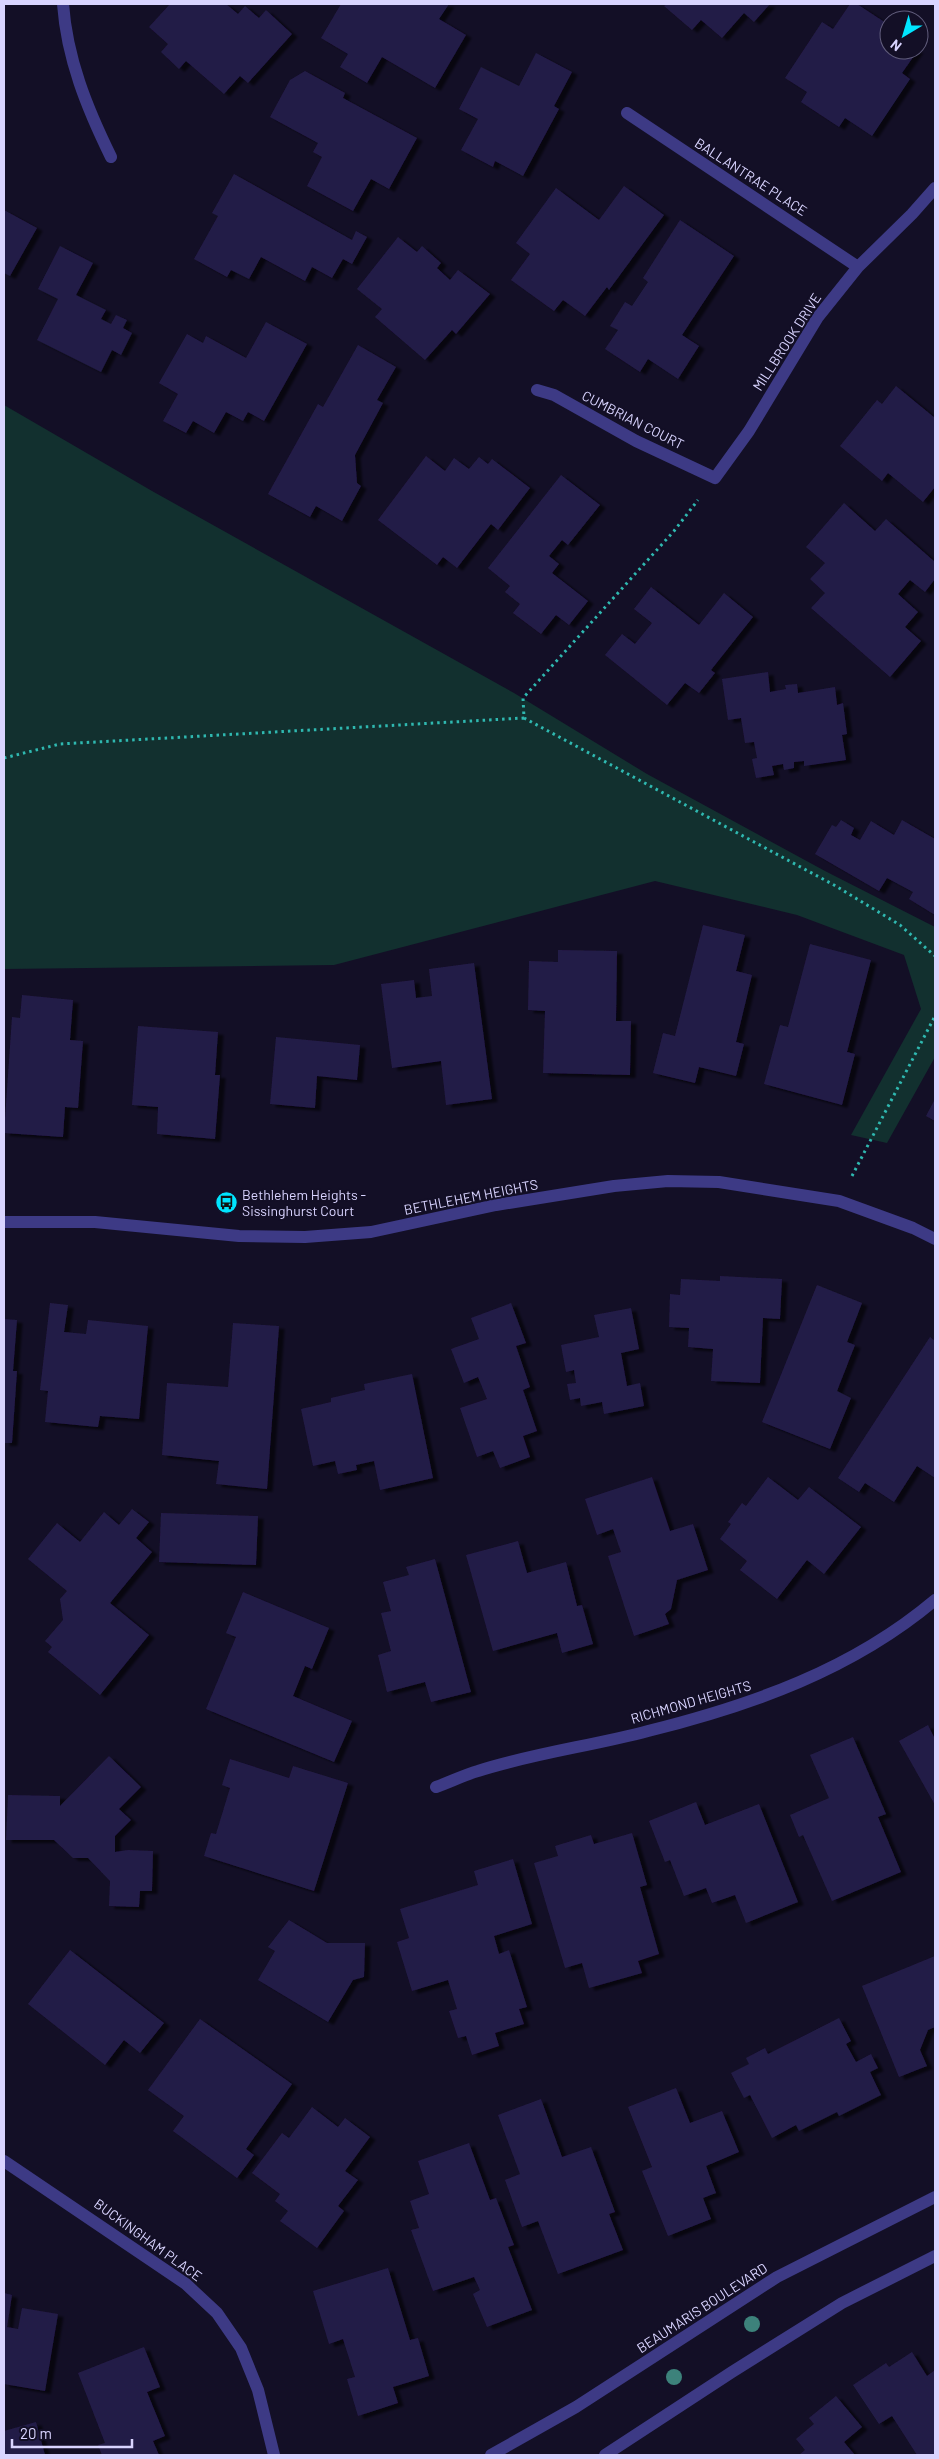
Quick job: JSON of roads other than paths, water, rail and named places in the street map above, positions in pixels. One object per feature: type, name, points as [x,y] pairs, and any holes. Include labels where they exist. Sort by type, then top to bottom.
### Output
[{"type":"street","points":[[63,4],[65,30],[77,78],[93,120],[111,157]]},
{"type":"street","name":"BALLANTRAE PLACE","points":[[627,113],[858,266]]},
{"type":"street","name":"MILLBROOK DRIVE","points":[[715,478],[749,431],[818,317],[858,266],[912,214],[935,188]]},
{"type":"street","name":"CUMBRIAN COURT","points":[[537,390],[554,395],[636,441],[715,478]]},
{"type":"street","name":"BETHLEHEM HEIGHTS","points":[[4,1222],[95,1222],[239,1236],[304,1237],[371,1232],[496,1205],[614,1186],[668,1181],[719,1182],[839,1201],[913,1228],[935,1240]]},
{"type":"street","name":"RICHMOND HEIGHTS","points":[[436,1787],[478,1771],[648,1731],[719,1712],[787,1689],[860,1652],[918,1614],[935,1600]]},
{"type":"street","name":"BUCKINGHAM PLACE","points":[[4,2161],[186,2284],[217,2313],[241,2348],[258,2390],[274,2455]]},
{"type":"street","name":"BEAUMARIS BOULEVARD","points":[[491,2455],[576,2406],[777,2277],[935,2197]]},
{"type":"street","points":[[605,2455],[842,2303],[935,2256]]},
{"type":"place","name":"Bethlehem Heights - Sissinghurst Court","points":[[226,1203]]}]
